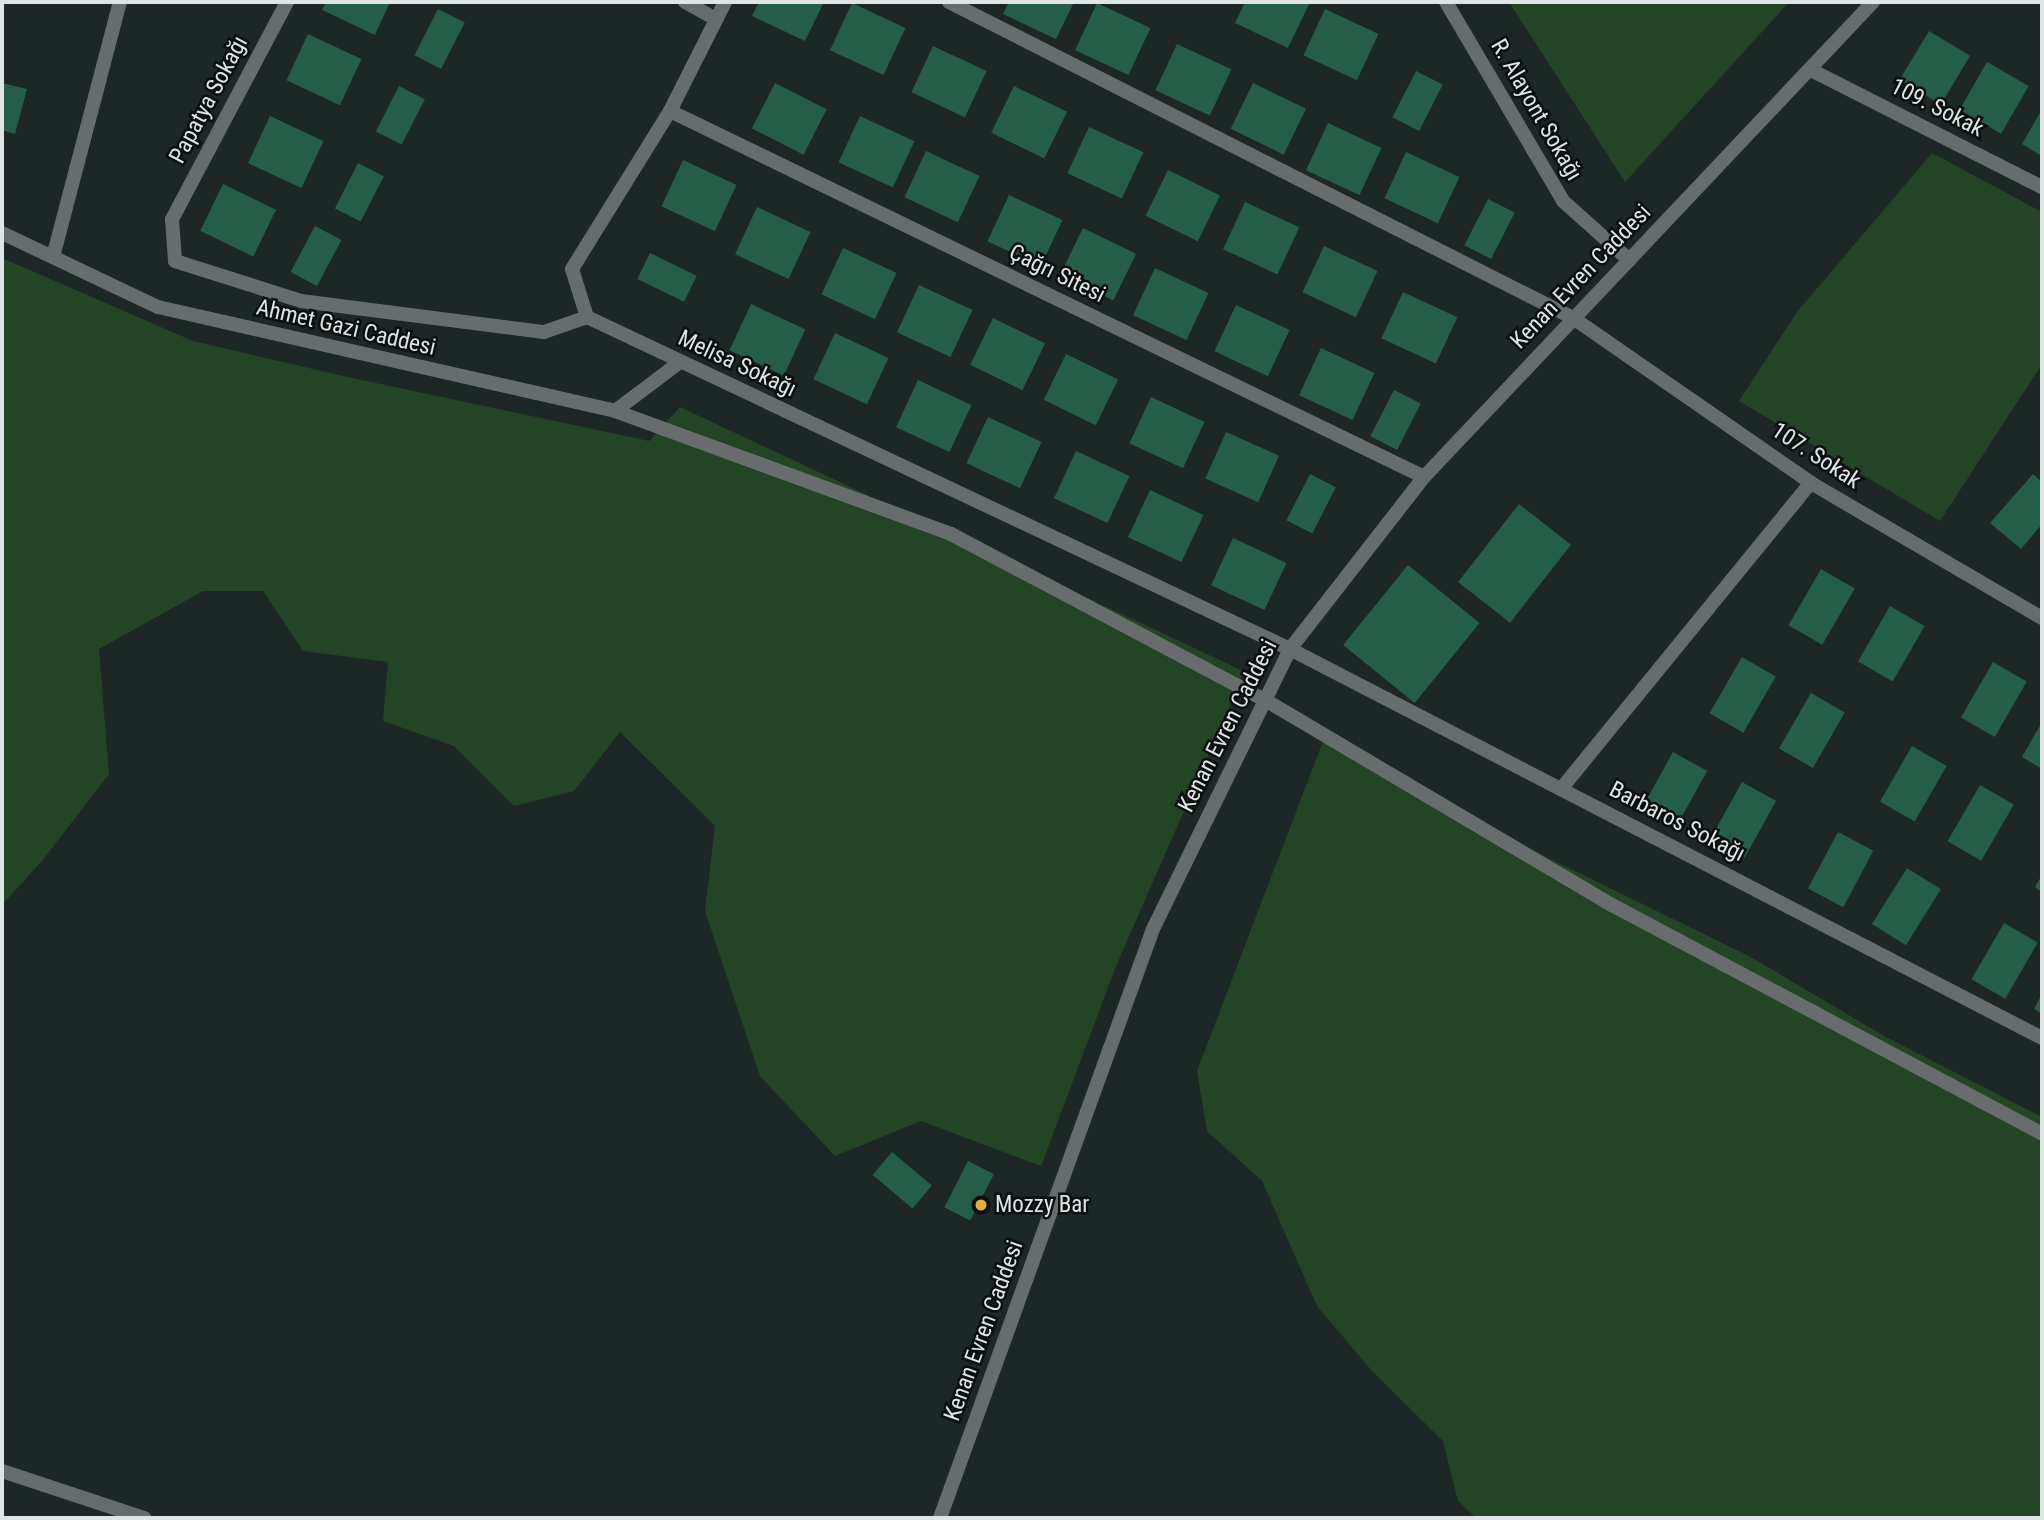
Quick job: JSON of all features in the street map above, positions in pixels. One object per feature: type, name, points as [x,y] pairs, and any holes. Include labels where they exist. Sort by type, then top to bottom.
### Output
[{"type":"street","points":[[53,257],[120,2]]},
{"type":"street","name":"Papatya Sokağı","points":[[287,2],[172,219],[175,261],[301,301],[544,332],[586,317]]},
{"type":"street","points":[[685,2],[716,19]]},
{"type":"street","points":[[586,317],[572,269],[670,111],[725,2]]},
{"type":"street","points":[[949,2],[1573,318]]},
{"type":"street","name":"R. Alayont Sokağı","points":[[1446,2],[1563,201],[1629,260]]},
{"type":"street","name":"Kenan Evren Caddesi","points":[[940,1518],[1153,929],[1290,649],[1424,477],[1873,2]]},
{"type":"street","name":"109. Sokak","points":[[1811,70],[2042,187]]},
{"type":"street","name":"Çağrı Sitesi","points":[[670,111],[1424,477]]},
{"type":"street","name":"Ahmet Gazi Caddesi","points":[[2,233],[158,307],[615,411],[951,534],[1265,700],[1612,905],[2042,1134]]},
{"type":"street","name":"Melisa Sokağı","points":[[586,317],[1290,649]]},
{"type":"street","name":"107. Sokak","points":[[1573,318],[1811,483],[2042,618]]},
{"type":"street","points":[[615,411],[680,362]]},
{"type":"street","points":[[1560,789],[1811,483]]},
{"type":"street","name":"Barbaros Sokağı","points":[[1290,649],[2042,1038]]},
{"type":"street","points":[[2,1471],[144,1518]]},
{"type":"green space","points":[[1509,2],[1789,2],[1625,182]]},
{"type":"green space","points":[[1932,153],[2042,212],[2042,364],[1940,521],[1739,401],[1797,312]]},
{"type":"green space","points":[[2,258],[193,341],[343,376],[649,441],[680,407],[1245,672],[1116,966],[1041,1166],[921,1121],[835,1156],[760,1076],[705,911],[715,826],[620,732],[574,791],[514,806],[454,746],[383,721],[388,662],[303,651],[263,591],[203,591],[99,649],[109,774],[42,861],[2,905]]},
{"type":"green space","points":[[1327,731],[1513,841],[1749,956],[1884,1036],[2042,1117],[2042,1518],[1476,1518],[1458,1501],[1443,1441],[1372,1371],[1317,1306],[1262,1181],[1207,1131],[1197,1071]]},
{"type":"building","points":[[326,2],[390,2],[375,35],[322,10]]},
{"type":"building","points":[[759,2],[824,2],[805,41],[752,16]]},
{"type":"building","points":[[1009,2],[1074,2],[1056,39],[1003,14]]},
{"type":"building","points":[[1245,2],[1310,2],[1288,48],[1235,23]]},
{"type":"building","points":[[852,3],[905,28],[883,75],[830,50]]},
{"type":"building","points":[[1097,3],[1150,28],[1128,75],[1075,50]]},
{"type":"building","points":[[438,9],[465,23],[441,69],[414,55]]},
{"type":"building","points":[[1325,9],[1378,34],[1357,80],[1303,55]]},
{"type":"building","points":[[1929,31],[1970,56],[1941,105],[1900,80]]},
{"type":"building","points":[[308,34],[361,59],[340,105],[286,80]]},
{"type":"building","points":[[1177,44],[1231,69],[1210,116],[1155,90]]},
{"type":"building","points":[[933,46],[986,71],[965,117],[911,92]]},
{"type":"building","points":[[1987,62],[2029,86],[2001,134],[1960,110]]},
{"type":"building","points":[[1416,71],[1443,85],[1419,131],[1392,117]]},
{"type":"building","points":[[2,83],[27,89],[15,134],[2,130]]},
{"type":"building","points":[[775,83],[827,109],[804,155],[752,128]]},
{"type":"building","points":[[1253,83],[1306,109],[1284,155],[1231,129]]},
{"type":"building","points":[[399,86],[425,99],[402,145],[376,131]]},
{"type":"building","points":[[1014,86],[1067,112],[1044,159],[991,133]]},
{"type":"building","points":[[2042,109],[2042,156],[2022,144]]},
{"type":"building","points":[[270,116],[323,141],[301,188],[248,163]]},
{"type":"building","points":[[860,116],[914,141],[893,188],[838,162]]},
{"type":"building","points":[[1328,123],[1381,148],[1359,195],[1306,170]]},
{"type":"building","points":[[1089,127],[1143,152],[1122,199],[1067,173]]},
{"type":"building","points":[[926,151],[979,176],[958,222],[904,197]]},
{"type":"building","points":[[1406,152],[1459,177],[1438,223],[1384,198]]},
{"type":"building","points":[[683,160],[736,185],[715,231],[661,206]]},
{"type":"building","points":[[358,163],[384,176],[361,222],[335,208]]},
{"type":"building","points":[[1168,170],[1220,195],[1198,241],[1146,216]]},
{"type":"building","points":[[223,184],[276,210],[253,257],[200,231]]},
{"type":"building","points":[[1009,195],[1062,220],[1041,266],[987,241]]},
{"type":"building","points":[[1488,199],[1515,213],[1491,259],[1464,245]]},
{"type":"building","points":[[1245,202],[1299,227],[1277,274],[1223,249]]},
{"type":"building","points":[[757,207],[810,232],[788,279],[735,254]]},
{"type":"building","points":[[315,226],[341,240],[317,286],[291,272]]},
{"type":"building","points":[[1083,228],[1136,254],[1113,301],[1060,275]]},
{"type":"building","points":[[1324,246],[1377,271],[1356,317],[1302,292]]},
{"type":"building","points":[[843,248],[896,273],[875,319],[821,294]]},
{"type":"building","points":[[650,253],[697,276],[684,302],[637,279]]},
{"type":"building","points":[[1155,268],[1208,293],[1186,340],[1133,315]]},
{"type":"building","points":[[919,285],[972,310],[950,357],[897,332]]},
{"type":"building","points":[[1403,292],[1457,317],[1436,364],[1381,338]]},
{"type":"building","points":[[751,304],[805,329],[784,376],[729,350]]},
{"type":"building","points":[[1236,305],[1289,330],[1268,376],[1214,351]]},
{"type":"building","points":[[993,318],[1045,343],[1022,390],[970,365]]},
{"type":"building","points":[[835,333],[888,358],[867,404],[813,379]]},
{"type":"building","points":[[1321,348],[1374,373],[1352,420],[1299,395]]},
{"type":"building","points":[[1066,354],[1118,379],[1096,425],[1044,400]]},
{"type":"building","points":[[918,380],[971,405],[949,452],[896,427]]},
{"type":"building","points":[[1394,390],[1421,404],[1397,450],[1370,436]]},
{"type":"building","points":[[1151,397],[1204,422],[1183,468],[1129,443]]},
{"type":"building","points":[[988,417],[1041,442],[1020,488],[966,463]]},
{"type":"building","points":[[1226,432],[1279,456],[1258,502],[1205,479]]},
{"type":"building","points":[[1076,451],[1129,476],[1107,523],[1054,498]]},
{"type":"building","points":[[1310,474],[1336,487],[1312,533],[1286,520]]},
{"type":"building","points":[[2033,474],[2042,482],[2042,524],[2021,549],[1990,523]]},
{"type":"building","points":[[1150,490],[1203,515],[1181,562],[1128,537]]},
{"type":"building","points":[[1519,504],[1571,545],[1510,623],[1458,582]]},
{"type":"building","points":[[1233,538],[1286,563],[1264,610],[1211,585]]},
{"type":"building","points":[[1408,565],[1479,623],[1415,703],[1343,645]]},
{"type":"building","points":[[1821,569],[1855,588],[1822,645],[1788,625]]},
{"type":"building","points":[[1890,606],[1925,626],[1893,681],[1858,661]]},
{"type":"building","points":[[1742,657],[1776,676],[1743,733],[1710,713]]},
{"type":"building","points":[[1993,662],[2027,682],[1995,737],[1961,717]]},
{"type":"building","points":[[1811,693],[1845,712],[1813,768],[1779,748]]},
{"type":"building","points":[[2042,722],[2042,769],[2022,757]]},
{"type":"building","points":[[1912,746],[1947,766],[1915,821],[1880,801]]},
{"type":"building","points":[[1673,752],[1707,771],[1676,828],[1641,809]]},
{"type":"building","points":[[1742,782],[1776,801],[1745,858],[1710,839]]},
{"type":"building","points":[[1980,785],[2014,804],[1981,861],[1948,841]]},
{"type":"building","points":[[1838,832],[1873,851],[1843,907],[1808,889]]},
{"type":"building","points":[[1907,868],[1941,889],[1906,945],[1872,924]]},
{"type":"building","points":[[2042,875],[2042,892],[2035,887]]},
{"type":"building","points":[[2004,923],[2038,942],[2005,999],[1972,979]]},
{"type":"building","points":[[2042,994],[2042,1014],[2034,1009]]},
{"type":"building","points":[[892,1152],[932,1185],[913,1208],[873,1175]]},
{"type":"building","points":[[968,1161],[994,1174],[970,1220],[944,1207]]},
{"type":"place","name":"Mozzy Bar","points":[[981,1205]]}]
